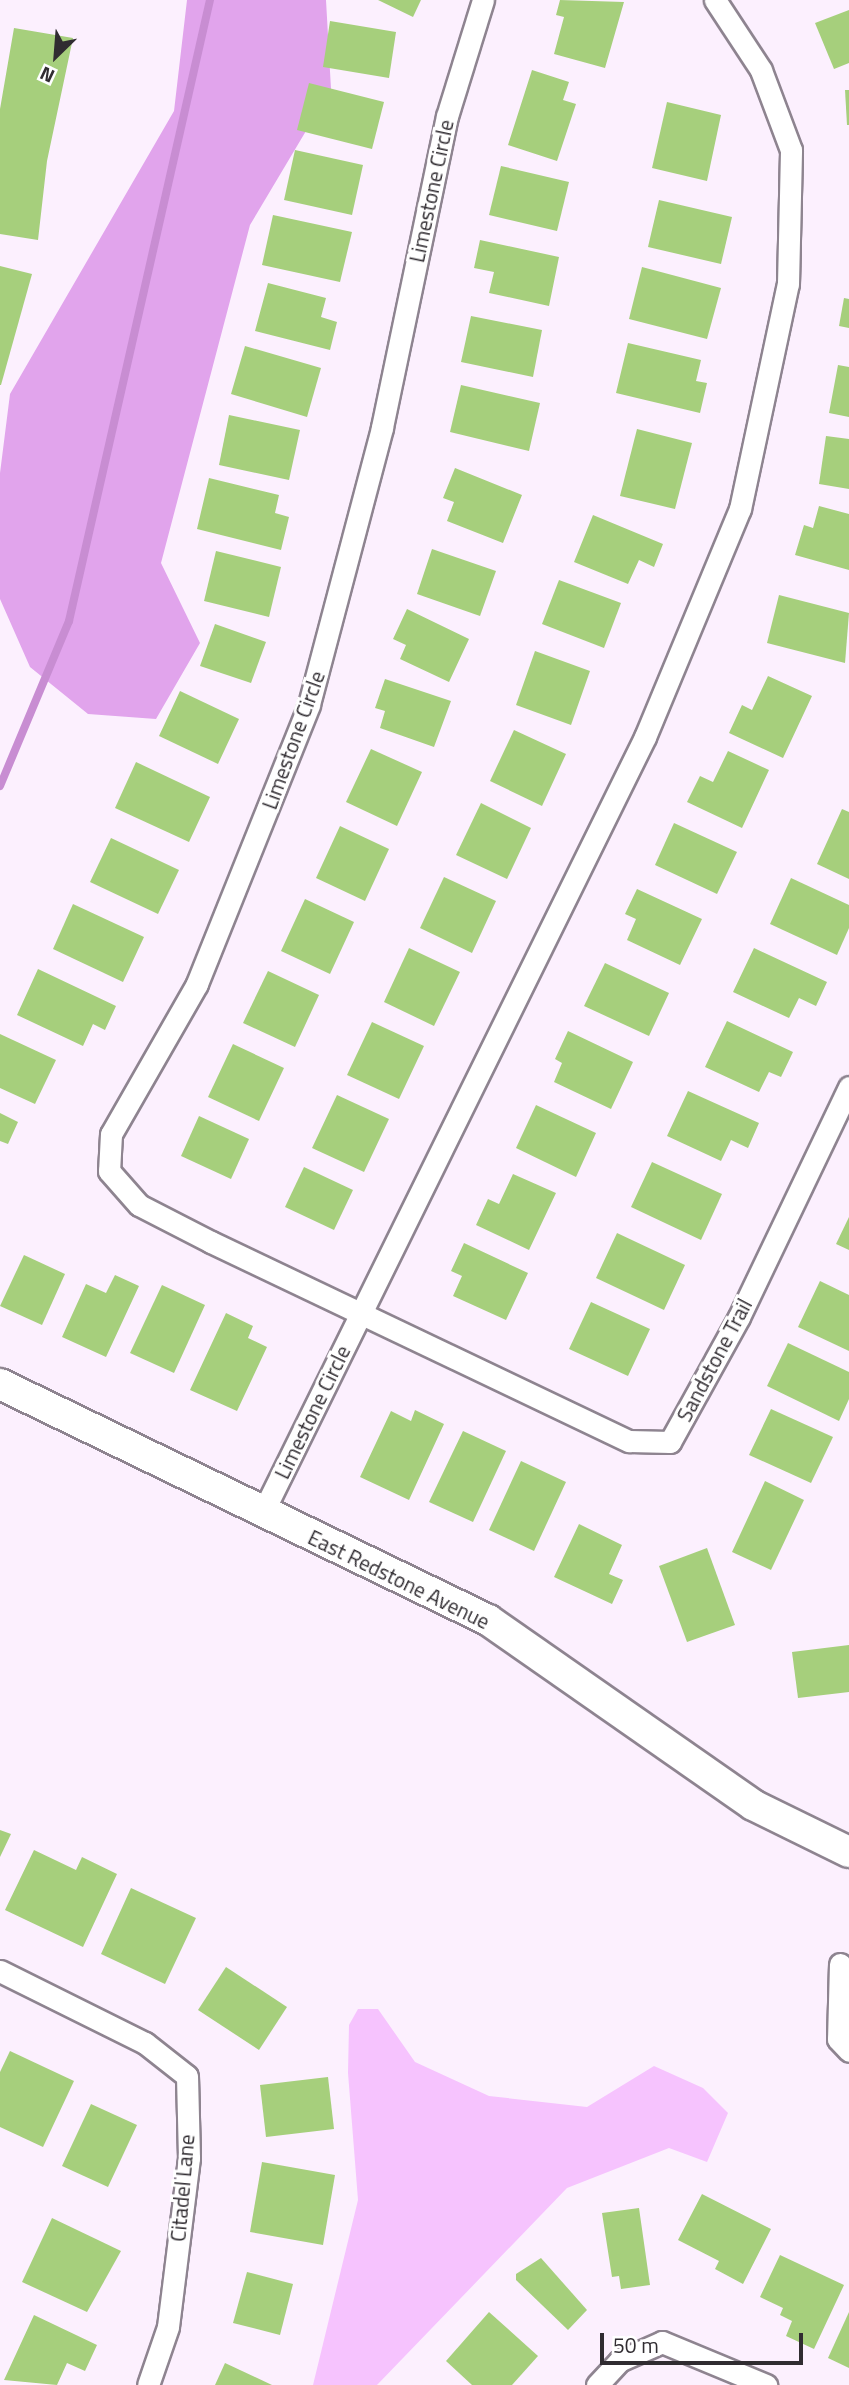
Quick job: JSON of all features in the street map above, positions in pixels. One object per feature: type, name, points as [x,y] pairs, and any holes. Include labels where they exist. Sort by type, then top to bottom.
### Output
[{"type":"street","name":"Limestone Circle","points":[[362,1312],[139,1205],[109,1171],[111,1134],[197,984],[309,705],[382,428],[447,116],[483,0]]},
{"type":"street","name":"Limestone Circle","points":[[263,1512],[645,737],[740,509],[788,284],[791,150],[761,70],[715,0]]},
{"type":"street","name":"Sandstone Trail","points":[[362,1312],[629,1441],[670,1442],[739,1317],[849,1087]]},
{"type":"street","name":"East Redstone Avenue","points":[[0,1384],[488,1620],[753,1805],[849,1852]]},
{"type":"street","points":[[840,1964],[838,2039],[849,2051]]},
{"type":"street","name":"Citadel Lane","points":[[0,1971],[145,2042],[187,2076],[189,2158],[168,2327],[148,2385]]},
{"type":"street","points":[[597,2385],[619,2361],[662,2342],[766,2385]]},
{"type":"shaded area","points":[[187,0],[326,0],[331,89],[250,225],[161,563],[200,643],[156,719],[88,714],[30,667],[0,599],[0,473],[10,394],[174,111]]},
{"type":"shaded area","points":[[358,2009],[378,2009],[415,2062],[489,2096],[587,2107],[654,2066],[703,2088],[728,2113],[707,2162],[669,2148],[567,2188],[377,2385],[313,2385],[358,2200],[348,2073],[349,2025]]},
{"type":"building","points":[[378,0],[421,0],[413,17]]},
{"type":"building","points":[[560,0],[624,2],[605,68],[554,54],[564,17],[556,15]]},
{"type":"building","points":[[849,10],[849,63],[834,69],[815,23]]},
{"type":"building","points":[[330,21],[396,32],[389,78],[323,67]]},
{"type":"building","points":[[14,28],[73,38],[47,161],[38,240],[0,234],[0,109]]},
{"type":"building","points":[[532,70],[569,82],[563,100],[576,104],[557,161],[508,145]]},
{"type":"building","points":[[309,83],[384,102],[372,149],[297,130]]},
{"type":"building","points":[[845,90],[849,90],[849,125],[847,125]]},
{"type":"building","points":[[667,102],[721,115],[707,181],[652,168]]},
{"type":"building","points":[[295,150],[363,165],[352,215],[284,200]]},
{"type":"building","points":[[501,166],[569,182],[557,231],[489,215]]},
{"type":"building","points":[[659,200],[732,217],[721,264],[648,247]]},
{"type":"building","points":[[273,215],[352,232],[340,282],[262,265]]},
{"type":"building","points":[[480,240],[559,257],[549,306],[489,293],[494,272],[474,268]]},
{"type":"building","points":[[0,266],[32,274],[1,385],[0,385]]},
{"type":"building","points":[[642,267],[721,288],[707,339],[629,319]]},
{"type":"building","points":[[268,283],[326,298],[321,317],[337,322],[330,350],[255,331]]},
{"type":"building","points":[[844,298],[849,299],[849,328],[839,326]]},
{"type":"building","points":[[471,316],[542,330],[533,377],[461,362]]},
{"type":"building","points":[[628,343],[701,360],[696,381],[707,383],[700,413],[616,393]]},
{"type":"building","points":[[245,346],[321,368],[307,417],[231,394]]},
{"type":"building","points":[[838,365],[849,367],[849,417],[829,413]]},
{"type":"building","points":[[461,385],[540,403],[529,451],[450,432]]},
{"type":"building","points":[[229,415],[300,430],[289,480],[219,465]]},
{"type":"building","points":[[637,429],[692,443],[675,509],[620,496]]},
{"type":"building","points":[[826,436],[849,439],[849,489],[819,484]]},
{"type":"building","points":[[455,468],[522,495],[503,543],[447,521],[454,502],[443,498]]},
{"type":"building","points":[[209,478],[279,495],[275,513],[289,517],[281,550],[197,529]]},
{"type":"building","points":[[819,506],[849,514],[849,570],[795,555],[804,525],[813,528]]},
{"type":"building","points":[[593,515],[663,544],[654,567],[639,560],[628,584],[574,562]]},
{"type":"building","points":[[432,549],[496,571],[480,616],[417,594]]},
{"type":"building","points":[[216,551],[281,567],[269,617],[204,601]]},
{"type":"building","points":[[559,580],[621,603],[604,648],[542,624]]},
{"type":"building","points":[[779,595],[849,613],[845,663],[767,643]]},
{"type":"building","points":[[407,609],[469,639],[449,682],[400,659],[406,645],[393,639]]},
{"type":"building","points":[[215,624],[266,642],[251,683],[200,666]]},
{"type":"building","points":[[535,651],[590,671],[571,725],[516,705]]},
{"type":"building","points":[[768,676],[812,696],[783,758],[729,733],[742,705],[752,710]]},
{"type":"building","points":[[385,679],[451,701],[434,747],[380,728],[385,711],[375,708]]},
{"type":"building","points":[[180,691],[239,719],[218,764],[159,736]]},
{"type":"building","points":[[514,730],[566,754],[542,806],[490,781]]},
{"type":"building","points":[[371,749],[422,772],[397,826],[346,802]]},
{"type":"building","points":[[728,751],[769,770],[742,828],[687,802],[700,776],[713,782]]},
{"type":"building","points":[[136,762],[210,797],[189,842],[115,808]]},
{"type":"building","points":[[481,803],[531,828],[507,879],[456,855]]},
{"type":"building","points":[[842,809],[849,812],[849,879],[817,864]]},
{"type":"building","points":[[674,823],[737,852],[717,894],[655,865]]},
{"type":"building","points":[[340,826],[389,849],[365,901],[316,878]]},
{"type":"building","points":[[111,838],[179,870],[158,914],[90,882]]},
{"type":"building","points":[[444,877],[496,901],[472,953],[420,928]]},
{"type":"building","points":[[791,878],[849,905],[849,928],[837,955],[770,924]]},
{"type":"building","points":[[637,889],[702,919],[680,965],[627,940],[636,919],[625,914]]},
{"type":"building","points":[[305,899],[354,922],[330,974],[281,951]]},
{"type":"building","points":[[73,904],[144,937],[123,982],[53,949]]},
{"type":"building","points":[[409,948],[460,972],[434,1026],[384,1002]]},
{"type":"building","points":[[754,948],[827,982],[816,1006],[799,998],[789,1018],[733,992]]},
{"type":"building","points":[[605,963],[669,993],[649,1036],[584,1006]]},
{"type":"building","points":[[38,969],[116,1006],[105,1030],[93,1024],[83,1046],[17,1015]]},
{"type":"building","points":[[268,971],[319,995],[295,1047],[243,1023]]},
{"type":"building","points":[[727,1021],[793,1052],[781,1077],[769,1072],[759,1092],[705,1067]]},
{"type":"building","points":[[372,1022],[424,1046],[399,1099],[347,1075]]},
{"type":"building","points":[[568,1031],[633,1062],[611,1109],[554,1082],[562,1063],[555,1059]]},
{"type":"building","points":[[0,1034],[56,1060],[35,1104],[0,1088]]},
{"type":"building","points":[[233,1044],[284,1068],[259,1121],[208,1097]]},
{"type":"building","points":[[688,1091],[759,1123],[748,1148],[731,1140],[721,1161],[667,1136]]},
{"type":"building","points":[[337,1095],[389,1119],[364,1172],[312,1148]]},
{"type":"building","points":[[536,1105],[596,1133],[576,1177],[516,1148]]},
{"type":"building","points":[[0,1113],[18,1122],[8,1144],[0,1141]]},
{"type":"building","points":[[199,1116],[249,1139],[231,1179],[181,1156]]},
{"type":"building","points":[[652,1162],[722,1194],[701,1240],[631,1207]]},
{"type":"building","points":[[304,1167],[353,1190],[334,1230],[285,1207]]},
{"type":"building","points":[[513,1174],[556,1193],[529,1250],[476,1225],[488,1199],[499,1204]]},
{"type":"building","points":[[849,1217],[849,1250],[836,1244]]},
{"type":"building","points":[[617,1233],[685,1265],[664,1310],[596,1278]]},
{"type":"building","points":[[464,1243],[528,1273],[506,1320],[453,1296],[462,1276],[451,1271]]},
{"type":"building","points":[[24,1255],[65,1274],[42,1325],[0,1306]]},
{"type":"building","points":[[115,1275],[139,1286],[106,1357],[62,1337],[86,1284],[106,1293]]},
{"type":"building","points":[[820,1281],[849,1295],[849,1351],[798,1327]]},
{"type":"building","points":[[162,1285],[205,1305],[174,1373],[130,1353]]},
{"type":"building","points":[[591,1302],[650,1329],[628,1376],[569,1349]]},
{"type":"building","points":[[226,1313],[253,1326],[248,1338],[267,1347],[237,1411],[190,1390]]},
{"type":"building","points":[[788,1343],[849,1372],[849,1399],[839,1421],[767,1386]]},
{"type":"building","points":[[771,1409],[833,1437],[811,1483],[749,1455]]},
{"type":"building","points":[[415,1410],[444,1424],[409,1500],[360,1477],[391,1411],[411,1421]]},
{"type":"building","points":[[463,1431],[506,1451],[473,1522],[429,1502]]},
{"type":"building","points":[[521,1461],[566,1482],[534,1551],[489,1530]]},
{"type":"building","points":[[765,1481],[804,1500],[771,1570],[732,1552]]},
{"type":"building","points":[[579,1524],[622,1545],[609,1574],[623,1580],[612,1604],[554,1577]]},
{"type":"building","points":[[707,1548],[735,1625],[687,1642],[659,1566]]},
{"type":"building","points":[[849,1645],[849,1692],[798,1698],[792,1652]]},
{"type":"building","points":[[0,1830],[11,1834],[0,1857]]},
{"type":"building","points":[[34,1850],[76,1870],[82,1857],[117,1874],[83,1947],[5,1910]]},
{"type":"building","points":[[131,1888],[196,1918],[165,1984],[101,1954]]},
{"type":"building","points":[[226,1967],[287,2007],[259,2050],[198,2010]]},
{"type":"building","points":[[10,2051],[74,2081],[43,2147],[0,2127],[0,2072]]},
{"type":"building","points":[[328,2077],[334,2129],[266,2137],[260,2085]]},
{"type":"building","points":[[91,2104],[137,2125],[108,2187],[62,2166]]},
{"type":"building","points":[[262,2162],[335,2175],[323,2245],[250,2232]]},
{"type":"building","points":[[702,2194],[771,2229],[743,2284],[715,2269],[719,2261],[678,2240]]},
{"type":"building","points":[[639,2208],[650,2285],[621,2289],[619,2276],[612,2277],[602,2213]]},
{"type":"building","points":[[52,2218],[121,2251],[87,2312],[22,2282]]},
{"type":"building","points":[[780,2255],[844,2285],[814,2349],[786,2336],[792,2321],[780,2315],[783,2308],[760,2297]]},
{"type":"building","points":[[541,2258],[587,2310],[568,2330],[516,2280],[516,2274]]},
{"type":"building","points":[[247,2272],[293,2284],[280,2335],[233,2323]]},
{"type":"building","points":[[489,2312],[538,2356],[512,2385],[472,2385],[446,2361]]},
{"type":"building","points":[[849,2312],[849,2368],[828,2358]]},
{"type":"building","points":[[34,2315],[97,2345],[85,2371],[67,2363],[57,2385],[4,2380]]},
{"type":"building","points":[[225,2363],[272,2385],[215,2385]]},
{"type":"waterway","points":[[0,786],[69,621],[210,0]]}]
